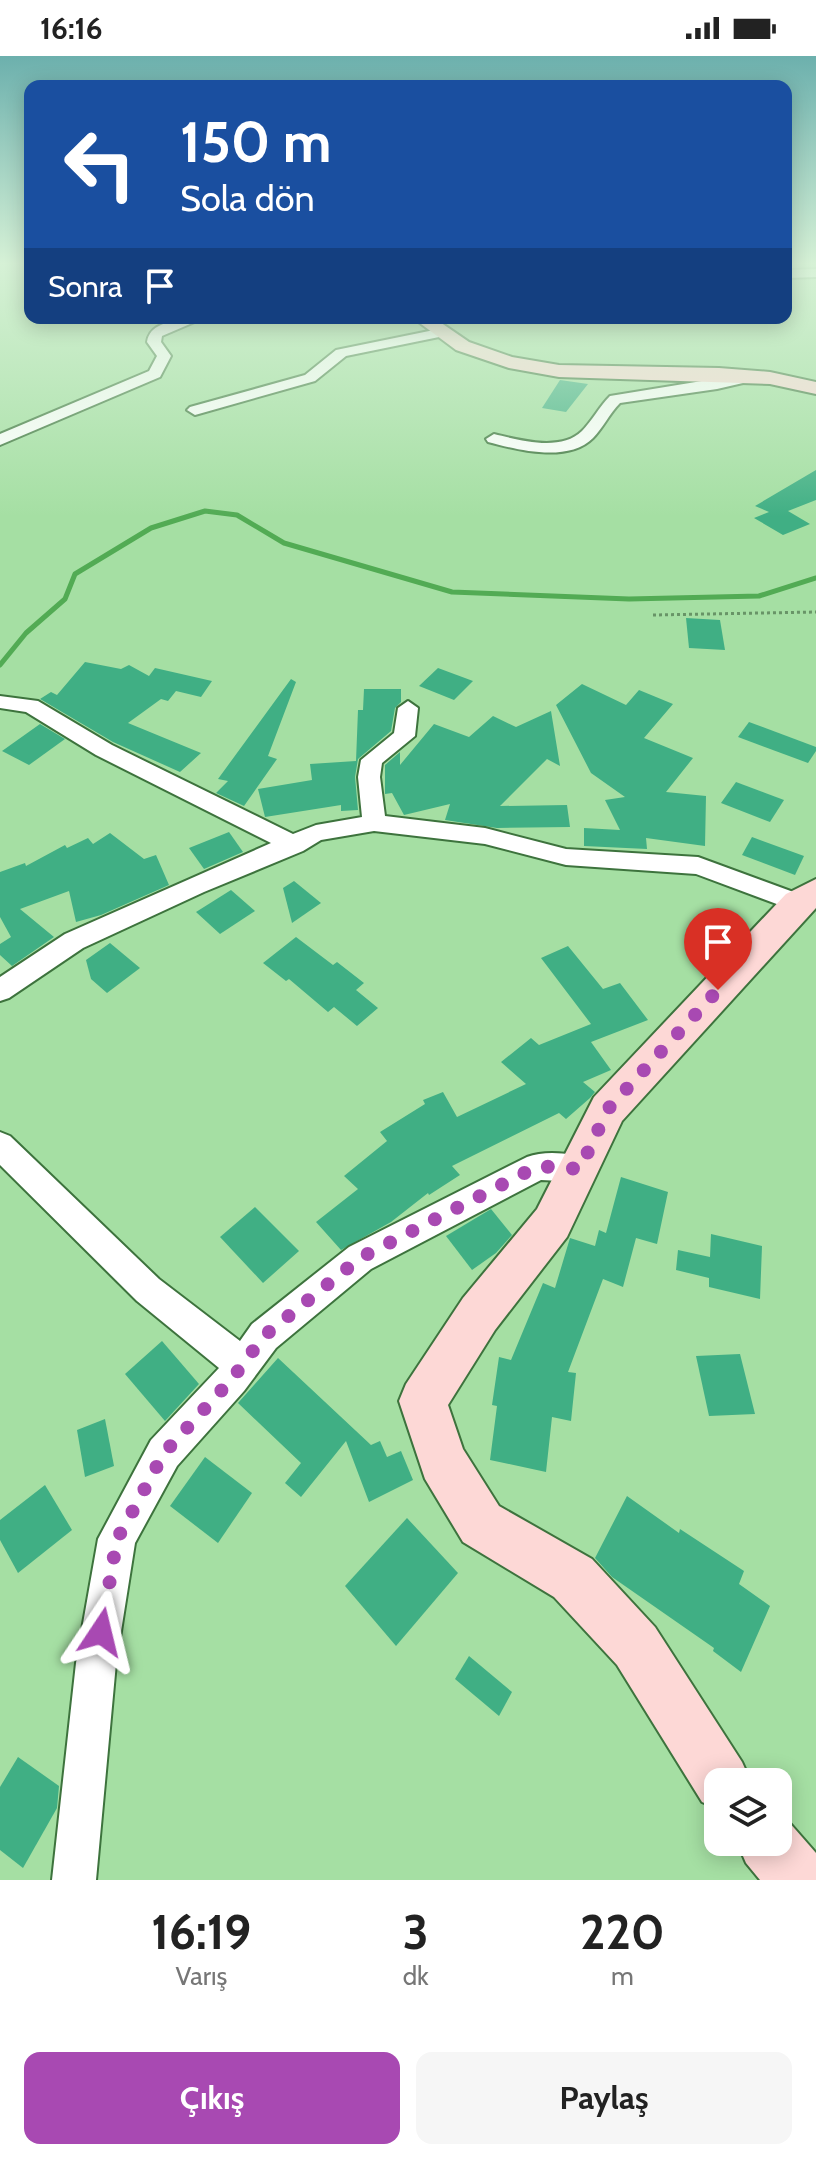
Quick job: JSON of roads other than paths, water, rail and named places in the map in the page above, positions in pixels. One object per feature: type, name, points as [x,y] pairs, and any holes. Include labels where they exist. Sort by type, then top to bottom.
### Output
[{"type":"street","points":[[0,440],[155,374],[164,356],[158,347]]},
{"type":"street","points":[[195,410],[310,378],[341,353],[370,347]]},
{"type":"street","points":[[470,347],[492,357],[541,368],[632,375],[751,377],[816,388]]},
{"type":"street","points":[[494,439],[519,446],[558,446],[584,438],[615,399],[717,385],[751,377]]},
{"type":"street","points":[[0,702],[31,706],[104,750],[295,845]]},
{"type":"street","points":[[374,823],[369,777],[372,760],[404,736],[408,708]]},
{"type":"street","points":[[0,991],[74,941],[316,833],[374,823],[485,836],[566,857],[698,866],[807,897],[608,1109],[552,1223],[479,1314],[423,1401],[442,1462],[481,1524],[573,1578],[636,1646],[713,1768]]},
{"type":"street","points":[[0,1145],[148,1290],[243,1365]]},
{"type":"street","points":[[74,1880],[96,1663],[117,1539],[164,1453],[243,1365],[264,1336],[360,1258],[538,1166],[580,1169]]},
{"type":"street","points":[[779,1856],[799,1880]]},
{"type":"waterway","points":[[0,665],[26,633],[65,599],[75,574],[151,528],[205,511],[237,515],[284,543],[452,592],[629,599],[759,596],[816,578]]}]
